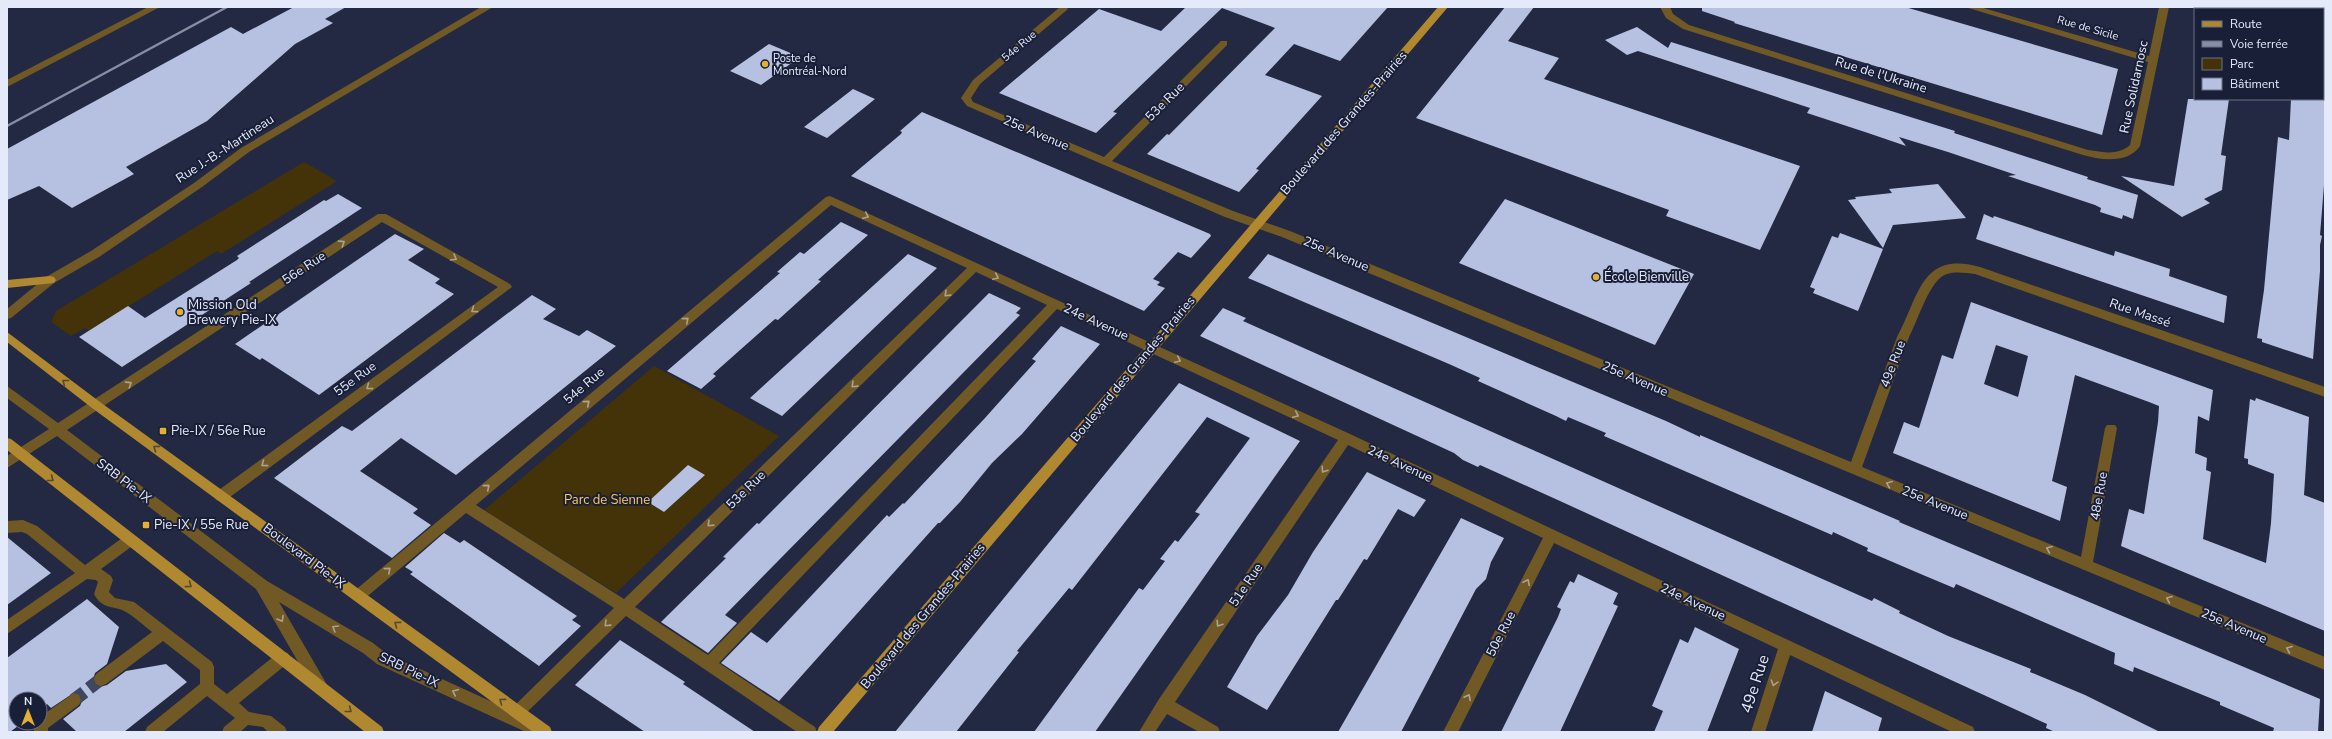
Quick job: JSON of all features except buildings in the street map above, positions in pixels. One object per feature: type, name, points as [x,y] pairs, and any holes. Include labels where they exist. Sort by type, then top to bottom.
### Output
[{"type":"main road","name":"Boulevard des Grandes-Prairies","points":[[824,732],[1443,7]]},
{"type":"main road","points":[[7,284],[50,280]]},
{"type":"main road","name":"Boulevard Pie-IX","points":[[7,336],[96,405],[543,732]]},
{"type":"main road","points":[[7,443],[322,688],[376,732]]},
{"type":"street","points":[[7,84],[155,7]]},
{"type":"street","name":"Rue J.-B.-Martineau","points":[[7,315],[50,280],[94,254],[198,185],[245,150],[488,7]]},
{"type":"street","name":"Rue de Sicile","points":[[1970,7],[2153,60]]},
{"type":"street","name":"Rue Solidarnosc","points":[[2087,153],[2119,156],[2129,152],[2135,146],[2164,7]]},
{"type":"street","name":"54e Rue","points":[[976,82],[1063,9]]},
{"type":"street","name":"Rue de l'Ukraine","points":[[1667,11],[1686,27],[2087,153]]},
{"type":"street","name":"53e Rue","points":[[1105,162],[1224,42]]},
{"type":"street","name":"25e Avenue","points":[[976,82],[966,98],[970,104],[1229,214],[1258,224],[2086,564],[2325,664]]},
{"type":"street","name":"54e Rue","points":[[358,596],[830,200]]},
{"type":"street","name":"24e Avenue","points":[[830,200],[1346,438],[1968,732]]},
{"type":"street","name":"56e Rue","points":[[7,463],[382,217],[506,287]]},
{"type":"street","name":"53e Rue","points":[[517,712],[975,267]]},
{"type":"street","name":"Rue Massé","points":[[1945,268],[1959,267],[1976,270],[2325,392]]},
{"type":"street","name":"49e Rue","points":[[1855,470],[1903,337],[1913,322],[1928,280],[1935,272],[1945,268]]},
{"type":"street","name":"55e Rue","points":[[221,496],[506,287]]},
{"type":"street","points":[[709,664],[1055,304]]},
{"type":"street","name":"SRB Pie-IX","points":[[7,391],[262,585],[368,648],[382,659],[543,732]]},
{"type":"street","name":"48e Rue","points":[[2086,564],[2111,428]]},
{"type":"street","name":"51e Rue","points":[[1146,732],[1346,438]]},
{"type":"street","points":[[465,505],[624,607],[810,732]]},
{"type":"street","points":[[7,527],[23,526],[32,530],[85,573],[99,574],[106,580],[101,594],[112,603],[129,606],[207,667],[207,687]]},
{"type":"street","name":"50e Rue","points":[[1450,732],[1551,536]]},
{"type":"street","points":[[7,628],[130,540]]},
{"type":"street","name":"SRB Pie-IX","points":[[262,585],[322,688]]},
{"type":"street","points":[[101,678],[163,632]]},
{"type":"street","name":"49e Rue","points":[[1758,732],[1786,646]]},
{"type":"street","points":[[228,703],[283,658]]},
{"type":"street","points":[[207,687],[246,718],[266,721],[280,732]]},
{"type":"street","points":[[152,732],[207,687]]},
{"type":"street","points":[[41,732],[41,725],[74,700]]},
{"type":"street","points":[[1164,704],[1214,732]]},
{"type":"street","points":[[229,732],[246,718]]},
{"type":"green space","points":[[304,162],[337,181],[221,254],[217,251],[89,331],[85,328],[71,336],[51,322],[56,311]]},
{"type":"green space","name":"Parc de Sienne","points":[[654,366],[779,436],[616,593],[484,510]]},
{"type":"tunnel","points":[[74,700],[101,679]]},
{"type":"railway","points":[[7,126],[227,7]]},
{"type":"place","name":"Poste de Montréal-Nord","points":[[765,64]]},
{"type":"place","name":"École Bienville","points":[[1596,277]]},
{"type":"place","name":"Mission Old Brewery Pie-IX","points":[[180,312]]},
{"type":"place","name":"Pie-IX / 56e Rue","points":[[163,431]]},
{"type":"place","name":"Pie-IX / 55e Rue","points":[[146,525]]}]
